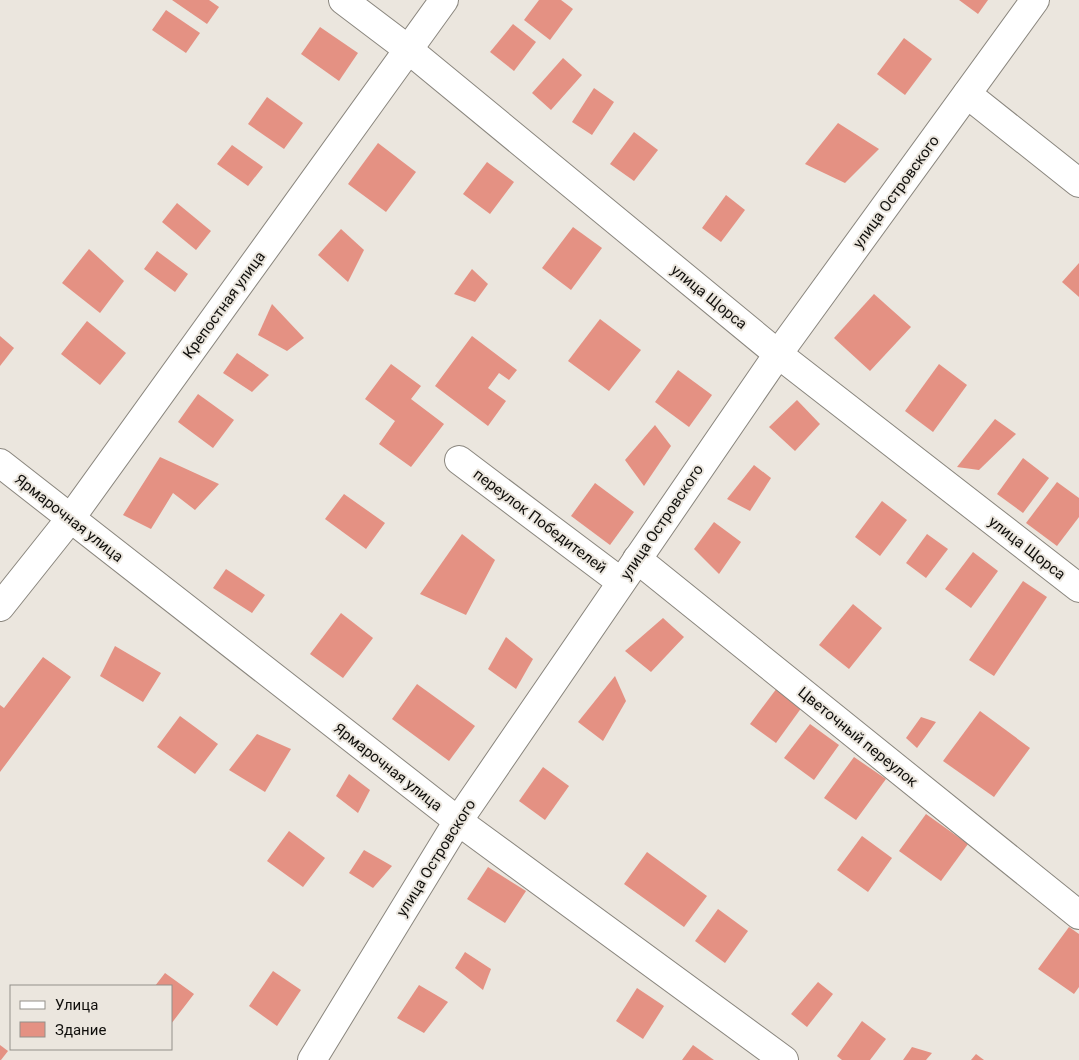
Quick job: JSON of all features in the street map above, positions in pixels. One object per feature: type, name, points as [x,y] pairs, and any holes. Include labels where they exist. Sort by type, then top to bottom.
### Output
[{"type":"street","name":"улица Щорса","points":[[343,0],[409,50],[778,354],[1079,588]]},
{"type":"street","name":"Крепостная улица","points":[[0,607],[70,519],[444,0]]},
{"type":"street","name":"улица Островского","points":[[312,1060],[458,821],[621,582],[778,354],[1035,0]]},
{"type":"street","points":[[967,94],[1079,184]]},
{"type":"street","name":"переулок Победителей","points":[[460,460],[621,582]]},
{"type":"street","name":"Ярмарочная улица","points":[[0,463],[458,821],[784,1060]]},
{"type":"street","name":"Цветочный переулок","points":[[637,559],[1079,915]]},
{"type":"building","points":[[172,0],[209,0],[219,7],[207,24]]},
{"type":"building","points":[[539,0],[561,0],[573,9],[550,40],[524,20]]},
{"type":"building","points":[[959,0],[988,0],[978,14]]},
{"type":"building","points":[[166,10],[200,33],[186,53],[152,30]]},
{"type":"building","points":[[513,24],[536,42],[514,71],[490,52]]},
{"type":"building","points":[[320,27],[358,53],[339,81],[301,54]]},
{"type":"building","points":[[904,38],[932,59],[905,95],[877,74]]},
{"type":"building","points":[[563,58],[582,75],[551,110],[532,93]]},
{"type":"building","points":[[594,88],[614,102],[592,135],[572,122]]},
{"type":"building","points":[[267,97],[303,123],[284,149],[248,124]]},
{"type":"building","points":[[838,123],[879,149],[845,183],[805,164]]},
{"type":"building","points":[[634,132],[658,150],[634,181],[610,164]]},
{"type":"building","points":[[378,143],[416,172],[386,212],[348,184]]},
{"type":"building","points":[[232,145],[263,167],[248,186],[217,164]]},
{"type":"building","points":[[487,162],[514,182],[490,214],[463,194]]},
{"type":"building","points":[[726,195],[745,210],[721,242],[702,228]]},
{"type":"building","points":[[177,203],[211,231],[196,250],[162,222]]},
{"type":"building","points":[[573,227],[602,248],[571,290],[542,268]]},
{"type":"building","points":[[341,229],[364,250],[348,282],[318,255]]},
{"type":"building","points":[[89,249],[124,281],[100,313],[62,283]]},
{"type":"building","points":[[157,251],[188,274],[175,292],[144,269]]},
{"type":"building","points":[[1079,263],[1079,297],[1062,282]]},
{"type":"building","points":[[472,269],[488,284],[475,302],[454,294]]},
{"type":"building","points":[[874,294],[911,327],[870,371],[834,338]]},
{"type":"building","points":[[272,304],[304,338],[287,351],[258,335]]},
{"type":"building","points":[[600,319],[641,350],[609,391],[568,361]]},
{"type":"building","points":[[87,321],[126,353],[100,385],[61,354]]},
{"type":"building","points":[[0,336],[14,348],[0,366]]},
{"type":"building","points":[[472,336],[517,370],[509,380],[499,373],[488,388],[506,401],[488,426],[435,386]]},
{"type":"building","points":[[237,353],[269,375],[252,392],[223,373]]},
{"type":"building","points":[[391,364],[421,386],[411,399],[444,424],[411,467],[379,444],[395,421],[365,399]]},
{"type":"building","points":[[939,364],[967,385],[933,432],[905,411]]},
{"type":"building","points":[[678,370],[712,395],[689,427],[655,402]]},
{"type":"building","points":[[198,394],[234,420],[213,448],[178,422]]},
{"type":"building","points":[[797,400],[820,424],[795,451],[769,427]]},
{"type":"building","points":[[995,419],[1016,434],[979,470],[957,467]]},
{"type":"building","points":[[655,425],[671,446],[644,486],[625,460]]},
{"type":"building","points":[[160,457],[219,484],[195,510],[173,493],[151,529],[123,515]]},
{"type":"building","points":[[1023,458],[1049,478],[1023,513],[997,494]]},
{"type":"building","points":[[754,465],[771,478],[750,511],[727,499]]},
{"type":"building","points":[[1057,482],[1079,498],[1079,517],[1057,546],[1026,523]]},
{"type":"building","points":[[595,483],[634,512],[610,545],[571,516]]},
{"type":"building","points":[[344,494],[385,523],[366,549],[325,519]]},
{"type":"building","points":[[882,501],[907,520],[880,556],[855,537]]},
{"type":"building","points":[[714,522],[741,542],[719,574],[694,549]]},
{"type":"building","points":[[462,534],[495,560],[466,615],[420,594]]},
{"type":"building","points":[[927,534],[948,549],[926,578],[906,563]]},
{"type":"building","points":[[973,552],[998,571],[971,608],[945,589]]},
{"type":"building","points":[[226,569],[265,595],[252,613],[213,588]]},
{"type":"building","points":[[1023,581],[1047,597],[994,676],[969,660]]},
{"type":"building","points":[[853,604],[882,628],[849,669],[819,645]]},
{"type":"building","points":[[341,613],[373,638],[343,678],[310,654]]},
{"type":"building","points":[[663,618],[684,637],[651,672],[625,651]]},
{"type":"building","points":[[506,637],[533,659],[516,689],[488,669]]},
{"type":"building","points":[[115,646],[161,673],[143,702],[100,676]]},
{"type":"building","points":[[43,657],[71,677],[0,772],[0,705],[4,708]]},
{"type":"building","points":[[615,676],[626,701],[603,741],[578,722]]},
{"type":"building","points":[[417,684],[475,726],[449,761],[392,719]]},
{"type":"building","points":[[777,688],[802,707],[776,743],[750,724]]},
{"type":"building","points":[[980,711],[1030,748],[994,797],[943,761]]},
{"type":"building","points":[[180,716],[218,744],[195,774],[157,747]]},
{"type":"building","points":[[921,717],[936,722],[917,748],[906,738]]},
{"type":"building","points":[[810,724],[839,745],[814,780],[784,758]]},
{"type":"building","points":[[257,734],[291,749],[265,792],[229,770]]},
{"type":"building","points":[[854,757],[886,779],[856,820],[824,798]]},
{"type":"building","points":[[543,767],[569,786],[545,820],[519,801]]},
{"type":"building","points":[[349,774],[370,790],[358,813],[336,796]]},
{"type":"building","points":[[926,814],[968,844],[941,881],[899,851]]},
{"type":"building","points":[[289,831],[325,858],[303,887],[267,861]]},
{"type":"building","points":[[862,836],[892,858],[868,892],[837,870]]},
{"type":"building","points":[[364,850],[392,866],[373,888],[349,873]]},
{"type":"building","points":[[647,852],[707,896],[684,927],[624,884]]},
{"type":"building","points":[[488,867],[526,891],[505,923],[467,899]]},
{"type":"building","points":[[718,909],[748,931],[725,963],[695,941]]},
{"type":"building","points":[[1069,927],[1079,934],[1079,987],[1074,994],[1038,969]]},
{"type":"building","points":[[465,952],[491,969],[483,990],[455,968]]},
{"type":"building","points":[[273,971],[301,990],[277,1026],[249,1006]]},
{"type":"building","points":[[165,973],[194,994],[172,1023],[172,985],[156,985]]},
{"type":"building","points":[[818,982],[833,994],[807,1027],[791,1014]]},
{"type":"building","points":[[419,985],[448,1002],[424,1033],[397,1018]]},
{"type":"building","points":[[637,988],[664,1006],[643,1039],[616,1021]]},
{"type":"building","points":[[862,1021],[886,1039],[870,1060],[842,1060],[837,1056]]},
{"type":"building","points":[[0,1045],[8,1051],[1,1060],[0,1060]]},
{"type":"building","points":[[693,1045],[714,1060],[682,1060]]},
{"type":"building","points":[[912,1047],[932,1053],[926,1060],[903,1060]]},
{"type":"building","points":[[976,1054],[984,1060],[971,1060]]}]
